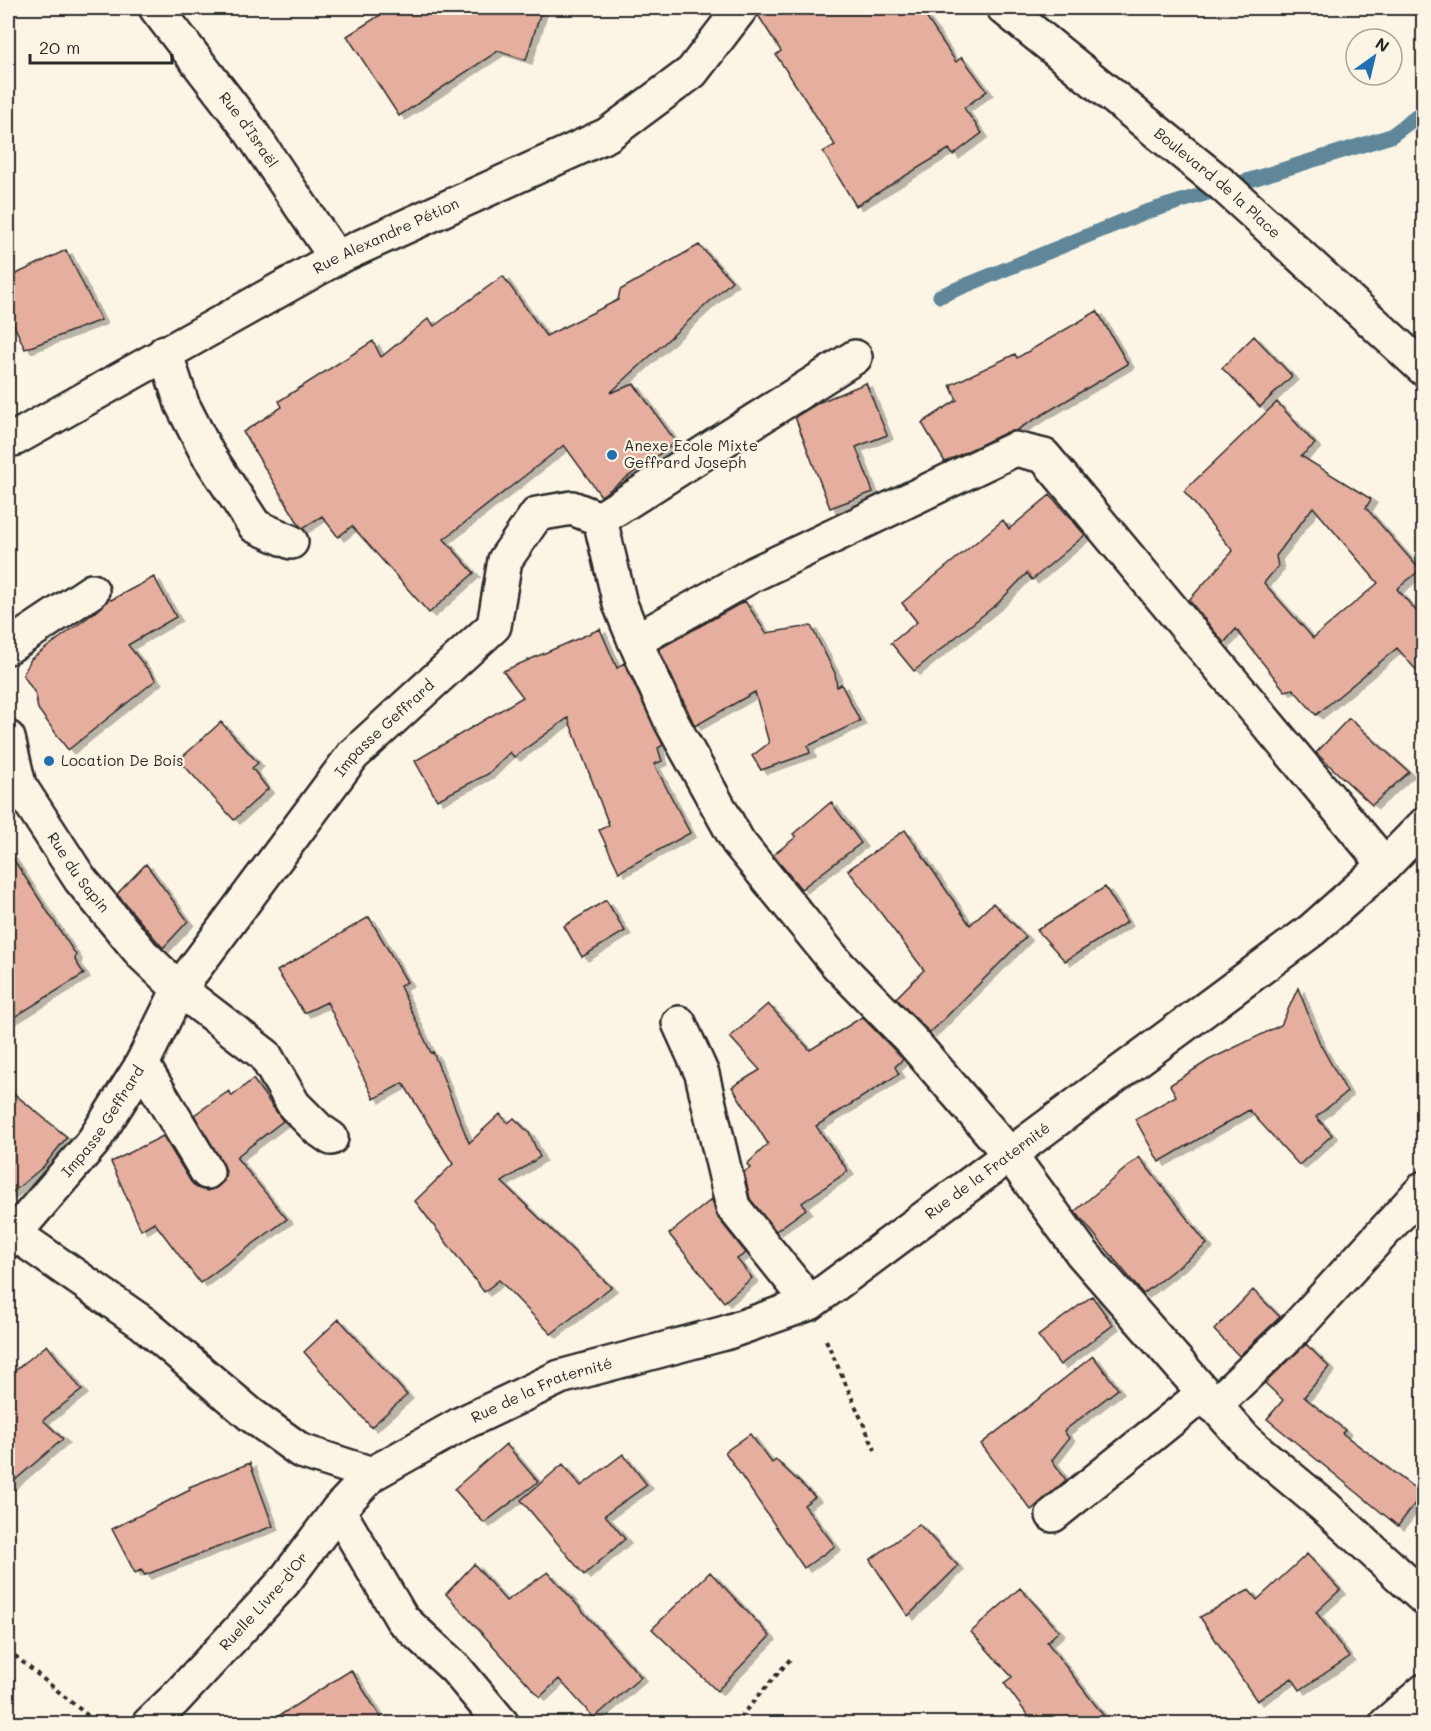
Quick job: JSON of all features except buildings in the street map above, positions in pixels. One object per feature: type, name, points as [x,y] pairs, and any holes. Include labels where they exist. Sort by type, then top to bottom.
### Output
[{"type":"street","name":"Rue d'Israël","points":[[156,8],[249,129],[336,258]]},
{"type":"street","name":"Rue Alexandre Pétion","points":[[8,439],[14,439],[165,352],[336,258],[607,135],[692,72],[741,8]]},
{"type":"street","name":"Boulevard de la Place","points":[[1004,8],[1224,186],[1424,369]]},
{"type":"street","points":[[165,352],[182,404],[219,471],[255,526],[291,542]]},
{"type":"street","points":[[855,357],[600,519],[620,604],[671,721],[738,842],[838,965],[911,1040],[1011,1156],[1082,1253],[1247,1442],[1324,1506],[1424,1598]]},
{"type":"street","points":[[635,641],[754,574],[1015,449],[1044,456],[1385,865]]},
{"type":"street","name":"Impasse Geffrard","points":[[11,1238],[93,1142],[142,1064],[178,989],[353,754],[494,626],[505,560],[537,514],[572,508],[600,519]]},
{"type":"street","points":[[8,647],[92,591]]},
{"type":"street","name":"Rue du Sapin","points":[[8,738],[13,790],[80,879],[143,955],[178,989],[264,1055],[294,1106],[331,1138]]},
{"type":"street","name":"Rue de la Fraternité","points":[[372,1474],[461,1424],[560,1377],[724,1333],[810,1303],[901,1234],[1011,1156],[1083,1099],[1312,930],[1385,865],[1424,825]]},
{"type":"street","points":[[679,1023],[702,1074],[733,1207],[810,1303]]},
{"type":"street","points":[[142,1064],[207,1172]]},
{"type":"street","points":[[1053,1515],[1209,1400],[1294,1330],[1424,1188]]},
{"type":"street","points":[[11,1238],[143,1323],[250,1414],[301,1451],[372,1474]]},
{"type":"street","name":"Ruelle Livre-d'Or","points":[[149,1724],[283,1583],[338,1510],[372,1474]]},
{"type":"street","points":[[338,1510],[402,1620],[456,1669],[502,1724]]},
{"type":"street","points":[[1386,1724],[1424,1691]]},
{"type":"path","points":[[810,1303],[875,1450]]},
{"type":"path","points":[[8,1650],[98,1724]]},
{"type":"path","points":[[734,1724],[793,1656]]},
{"type":"waterway","points":[[940,296],[1143,213],[1391,136],[1424,111]]},
{"type":"place","name":"Anexe Ecole Mixte Geffrard Joseph","points":[[612,455]]},
{"type":"place","name":"Location De Bois","points":[[49,761]]}]
